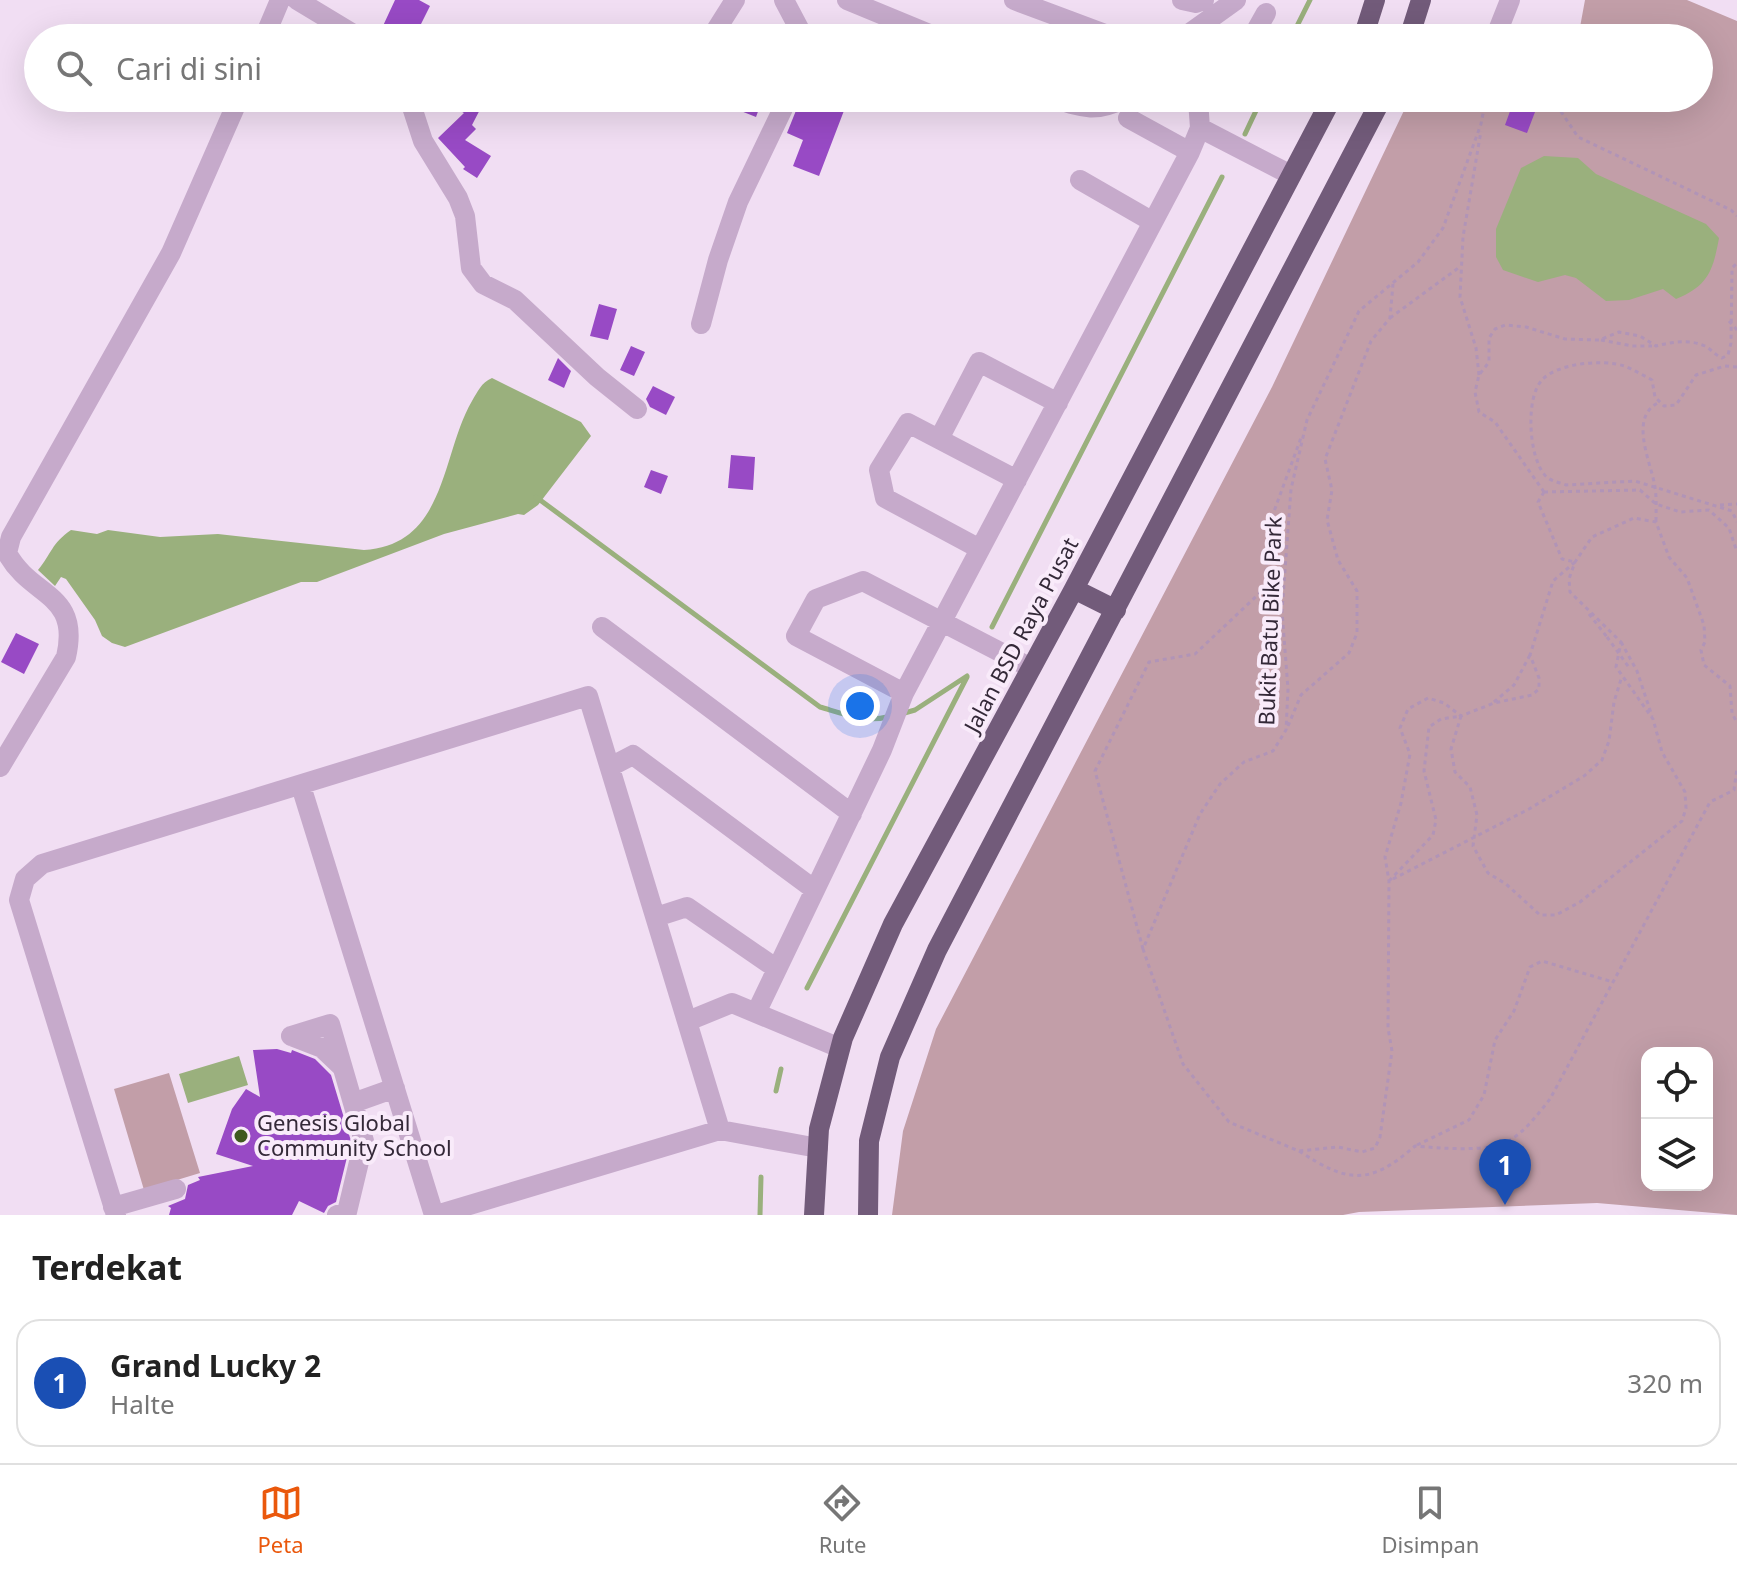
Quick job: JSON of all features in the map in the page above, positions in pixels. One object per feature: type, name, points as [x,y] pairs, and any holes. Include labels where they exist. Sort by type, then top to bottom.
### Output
[{"type":"main road","points":[[1367,24],[1375,0]]},
{"type":"main road","points":[[1413,24],[1421,0]]},
{"type":"main road","name":"Jalan BSD Raya Pusat","points":[[814,1215],[819,1129],[840,1048],[893,924],[1074,589],[1325,112]]},
{"type":"main road","points":[[868,1215],[869,1141],[890,1057],[937,950],[1375,112]]},
{"type":"main road","points":[[1074,589],[1116,610]]},
{"type":"street","points":[[270,24],[280,0]]},
{"type":"street","points":[[297,0],[337,24]]},
{"type":"street","points":[[720,24],[735,0]]},
{"type":"street","points":[[784,0],[797,24]]},
{"type":"street","points":[[1014,0],[1078,24]]},
{"type":"street","points":[[1203,24],[1236,0]]},
{"type":"street","points":[[1501,24],[1510,0]]},
{"type":"street","points":[[851,3],[904,24]]},
{"type":"street","points":[[1260,24],[1266,13]]},
{"type":"street","points":[[0,767],[66,657],[70,637],[67,618],[59,604],[15,568],[7,553],[11,537],[171,253],[233,112]]},
{"type":"street","points":[[414,112],[423,141],[465,216],[474,276],[515,300],[597,377],[637,409]]},
{"type":"street","points":[[701,324],[738,202],[781,112]]},
{"type":"street","points":[[1132,112],[1190,152]]},
{"type":"street","points":[[756,1013],[852,814],[902,698],[1190,152],[1200,128],[1199,112]]},
{"type":"street","points":[[1200,128],[1291,175]]},
{"type":"street","points":[[1080,180],[1153,222]]},
{"type":"street","points":[[939,439],[979,362],[1058,403]]},
{"type":"street","points":[[980,549],[885,498],[879,470],[908,423],[1017,480]]},
{"type":"street","points":[[902,698],[796,636],[816,599],[863,581],[1031,668]]},
{"type":"street","points":[[602,627],[852,814]]},
{"type":"street","points":[[176,1189],[144,1207],[115,1211],[19,900],[25,879],[42,864],[588,696],[720,1130]]},
{"type":"street","points":[[610,767],[633,755],[815,890]]},
{"type":"street","points":[[301,786],[435,1215],[720,1130],[818,1148]]},
{"type":"street","points":[[656,917],[687,907],[777,969]]},
{"type":"street","points":[[688,1021],[732,1003],[840,1048]]},
{"type":"street","points":[[337,1215],[347,1212],[364,1141],[343,1068]]},
{"type":"street","points":[[353,1103],[395,1088]]},
{"type":"path","points":[[1483,112],[1461,266],[1460,297],[1476,348],[1479,375],[1475,392],[1479,412],[1495,422],[1544,492]]},
{"type":"path","points":[[1561,112],[1578,137],[1731,210],[1737,216]]},
{"type":"path","points":[[1390,318],[1393,284],[1418,262],[1443,228],[1481,124]]},
{"type":"path","points":[[1479,375],[1489,362],[1489,338],[1495,329],[1505,325],[1526,327],[1565,339],[1599,340],[1632,346],[1656,346],[1677,340],[1707,347],[1722,358],[1728,355],[1731,343],[1732,268],[1737,263]]},
{"type":"path","points":[[1286,730],[1301,695],[1349,653],[1357,633],[1357,591],[1338,560],[1327,520],[1332,490],[1325,459],[1371,341],[1390,318],[1461,266]]},
{"type":"path","name":"Bukit Batu Bike Park","points":[[1143,949],[1200,814],[1220,784],[1244,762],[1273,751],[1286,730],[1288,689],[1282,611],[1291,489],[1307,420],[1359,311],[1393,284]]},
{"type":"path","points":[[1729,321],[1737,330]]},
{"type":"path","points":[[1599,340],[1619,332],[1640,336],[1656,346]]},
{"type":"path","points":[[1737,367],[1725,366],[1696,375],[1676,405],[1664,406],[1655,397],[1652,380],[1621,365],[1569,364],[1541,380],[1532,403],[1530,430],[1537,464],[1545,477],[1555,482],[1566,485],[1635,481],[1703,503],[1737,504]]},
{"type":"path","points":[[1660,402],[1650,406],[1644,415],[1643,437],[1655,486],[1656,522],[1669,557],[1687,578],[1704,625],[1705,642],[1701,650],[1704,665],[1730,686],[1732,713],[1737,723]]},
{"type":"path","points":[[1307,420],[1269,525],[1265,588],[1195,654],[1149,662],[1095,771],[1143,949],[1183,1064],[1229,1122],[1353,1177],[1371,1174],[1398,1161],[1415,1146],[1469,1120],[1484,1095],[1495,1040],[1514,1011],[1530,967],[1542,961],[1613,982]]},
{"type":"path","points":[[1544,492],[1640,490],[1656,504],[1680,512],[1709,510],[1729,528],[1737,552]]},
{"type":"path","points":[[1544,492],[1538,502],[1562,559],[1575,562]]},
{"type":"path","points":[[1716,505],[1732,511],[1737,522]]},
{"type":"path","points":[[1461,716],[1451,749],[1455,772],[1470,787],[1477,815],[1473,846],[1488,873],[1506,884],[1540,915],[1556,915],[1580,902],[1682,821],[1686,808],[1685,792],[1662,752],[1637,671],[1621,642],[1570,592],[1569,579],[1575,562],[1592,537],[1634,518],[1656,522]]},
{"type":"path","points":[[1494,703],[1514,685],[1530,655],[1553,581],[1575,562]]},
{"type":"path","points":[[1585,608],[1630,669]]},
{"type":"path","points":[[1621,642],[1616,667],[1653,719]]},
{"type":"path","points":[[1389,881],[1433,835],[1436,820],[1424,771],[1429,727],[1441,719],[1532,695],[1539,689],[1539,678],[1530,655]]},
{"type":"path","points":[[1389,881],[1529,809],[1584,776],[1602,760],[1609,741],[1614,702],[1622,676]]},
{"type":"path","points":[[1299,1151],[1338,1147],[1362,1152],[1375,1148],[1380,1137],[1392,1051],[1388,1028],[1389,881],[1385,857],[1401,803],[1410,754],[1400,728],[1408,709],[1428,698],[1444,703],[1461,716]]},
{"type":"path","points":[[1415,1146],[1458,1149],[1504,1143],[1533,1120],[1550,1099],[1710,802],[1736,789],[1737,768]]},
{"type":"shaded area","points":[[1585,0],[1687,0],[1737,21],[1737,1215],[1597,1203],[1343,1215],[892,1215],[903,1131],[936,1029],[1272,387],[1403,112],[1713,112],[1713,24],[1581,24]]},
{"type":"shaded area","points":[[1544,156],[1578,158],[1596,174],[1706,224],[1719,238],[1711,268],[1702,283],[1676,299],[1663,289],[1629,300],[1606,301],[1576,278],[1565,275],[1538,282],[1503,270],[1496,257],[1496,229],[1521,168]]},
{"type":"shaded area","points":[[492,378],[581,422],[591,436],[538,505],[524,515],[444,534],[317,582],[301,582],[125,647],[102,636],[95,620],[66,579],[61,577],[55,586],[38,570],[55,544],[71,530],[97,534],[108,530],[160,537],[218,534],[364,550],[391,544],[412,532],[426,515],[438,494],[472,401],[482,385]]},
{"type":"shaded area","points":[[239,1056],[248,1085],[188,1103],[179,1074]]},
{"type":"shaded area","points":[[169,1073],[200,1173],[144,1190],[114,1089]]},
{"type":"building","points":[[395,0],[419,0],[430,6],[421,24],[384,24]]},
{"type":"building","points":[[479,112],[472,125],[476,129],[465,140],[491,156],[477,178],[463,169],[465,167],[438,138],[464,113]]},
{"type":"building","points":[[795,112],[843,112],[819,176],[793,166],[803,140],[787,133]]},
{"type":"building","points":[[1510,112],[1535,112],[1527,133],[1505,125]]},
{"type":"building","points":[[599,304],[617,309],[608,340],[590,336]]},
{"type":"building","points":[[631,346],[645,352],[634,376],[620,370]]},
{"type":"building","points":[[558,358],[571,371],[564,388],[548,380]]},
{"type":"building","points":[[653,386],[675,397],[666,415],[650,407],[646,399]]},
{"type":"building","points":[[731,455],[755,457],[753,490],[728,488]]},
{"type":"building","points":[[651,470],[668,476],[661,494],[644,487]]},
{"type":"building","points":[[16,633],[39,644],[24,674],[1,662]]},
{"type":"building","points":[[277,1049],[291,1053],[292,1050],[315,1059],[331,1075],[351,1141],[336,1202],[328,1206],[324,1213],[299,1201],[292,1215],[169,1215],[171,1208],[168,1206],[185,1199],[188,1185],[200,1180],[198,1177],[253,1166],[216,1154],[232,1109],[246,1089],[260,1097],[253,1050]]},
{"type":"waterway","points":[[1298,24],[1310,0]]},
{"type":"waterway","points":[[1245,134],[1255,112]]},
{"type":"waterway","points":[[992,627],[1222,177]]},
{"type":"waterway","points":[[536,497],[820,707],[862,718],[887,717]]},
{"type":"waterway","points":[[901,714],[915,710],[967,676]]},
{"type":"waterway","points":[[807,988],[967,677]]},
{"type":"waterway","points":[[776,1091],[781,1069]]},
{"type":"waterway","points":[[760,1215],[761,1177]]},
{"type":"place","name":"Genesis Global Community School","points":[[241,1136]]},
{"type":"place","name":"Grand Lucky 2","points":[[1505,1205]]}]
